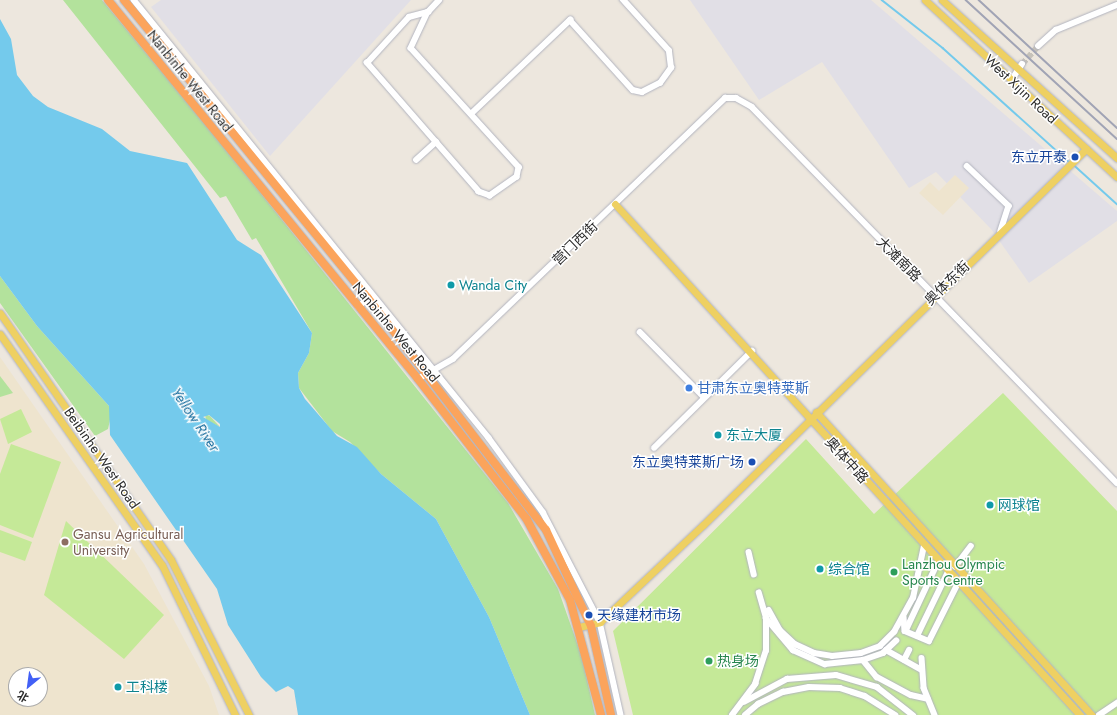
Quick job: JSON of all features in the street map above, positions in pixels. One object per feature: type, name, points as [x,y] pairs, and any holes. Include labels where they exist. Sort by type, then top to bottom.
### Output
[{"type":"highway","name":"Nanbinhe West Road","points":[[108,0],[418,380],[526,518],[570,600],[579,627],[601,715]]},
{"type":"highway","name":"Nanbinhe West Road","points":[[124,0],[370,297],[546,530],[591,626],[611,715]]},
{"type":"main road","name":"West Xijin Road","points":[[925,0],[1011,81],[1117,177]]},
{"type":"main road","name":"West Xijin Road","points":[[942,0],[1018,71],[1117,158]]},
{"type":"main road","name":"奥体东街","points":[[600,622],[935,294],[1086,149]]},
{"type":"main road","name":"奥体中路","points":[[615,204],[752,351],[938,562],[1080,715]]},
{"type":"main road","name":"Beibinhe West Road","points":[[0,313],[171,560],[249,715]]},
{"type":"main road","name":"Beibinhe West Road","points":[[0,334],[162,565],[235,715]]},
{"type":"main road","name":"奥体中路","points":[[816,412],[955,567],[1092,715]]},
{"type":"main road","points":[[76,442],[86,436]]},
{"type":"main road","points":[[579,627],[591,626],[600,622]]},
{"type":"street","name":"Nanbinhe West Road","points":[[134,0],[370,297]]},
{"type":"street","points":[[428,12],[409,17],[367,63],[484,195],[490,196],[517,177],[519,167],[411,48],[428,12],[439,0]]},
{"type":"street","points":[[471,114],[570,20],[633,90],[642,92],[660,83],[671,68],[669,51],[623,0]]},
{"type":"street","points":[[1038,46],[1056,30],[1117,5]]},
{"type":"street","points":[[1011,81],[1022,64]]},
{"type":"street","name":"营门西街","points":[[418,380],[428,372],[453,359],[725,98]]},
{"type":"street","name":"大滩南路","points":[[725,98],[736,98],[752,107],[1117,483]]},
{"type":"street","points":[[416,160],[436,142]]},
{"type":"street","points":[[967,166],[1009,206],[1001,232]]},
{"type":"street","points":[[358,307],[370,297]]},
{"type":"street","points":[[640,332],[704,397]]},
{"type":"street","points":[[654,448],[752,351]]},
{"type":"street","name":"Nanbinhe West Road","points":[[428,372],[543,512],[600,622],[621,715]]},
{"type":"street","points":[[769,610],[780,630],[795,644],[814,653],[838,655],[861,653],[880,646],[904,617],[919,574],[924,546]]},
{"type":"street","points":[[955,567],[971,546]]},
{"type":"street","points":[[749,552],[754,574]]},
{"type":"street","points":[[905,631],[938,562]]},
{"type":"street","points":[[916,636],[948,572]]},
{"type":"street","points":[[905,631],[929,641],[958,583]]},
{"type":"street","points":[[732,715],[744,702],[761,670],[766,618],[759,593]]},
{"type":"street","points":[[904,617],[905,631]]},
{"type":"street","points":[[766,618],[793,650],[808,658],[825,664],[863,660],[886,650],[896,641]]},
{"type":"street","points":[[835,648],[838,655]]},
{"type":"street","points":[[886,650],[922,670]]},
{"type":"street","points":[[904,660],[909,650]]},
{"type":"street","points":[[922,658],[922,670],[928,699],[935,715]]},
{"type":"street","points":[[863,660],[878,677],[911,695],[928,699]]},
{"type":"street","points":[[744,702],[787,679],[836,675],[877,687],[913,715]]},
{"type":"street","points":[[746,715],[758,704],[783,692],[809,686],[840,688],[865,696],[895,715]]},
{"type":"street","points":[[1099,715],[1117,703]]},
{"type":"shaded area","points":[[161,0],[411,0],[270,156],[151,7]]},
{"type":"shaded area","points":[[690,0],[871,0],[1117,211],[1117,221],[1029,283],[991,229],[936,172],[909,188],[822,62],[759,100]]},
{"type":"shaded area","points":[[955,175],[969,188],[943,215],[919,193],[930,182],[939,191]]},
{"type":"shaded area","name":"Gansu Agricultural University","points":[[0,357],[144,564],[209,686],[219,715],[0,715]]},
{"type":"green space","points":[[63,0],[102,0],[215,136],[508,503],[558,589],[582,657],[595,715],[530,715],[489,617],[436,519],[381,474],[350,442],[332,431],[299,388],[298,373],[309,353],[312,333],[256,238],[252,240],[226,196],[220,198]]},
{"type":"green space","points":[[0,276],[37,326],[109,406],[112,411],[108,429],[95,436],[0,303]]},
{"type":"green space","points":[[0,376],[13,393],[0,397]]},
{"type":"green space","name":"Lanzhou Olympic Sports Centre","points":[[1003,393],[1117,511],[1117,715],[633,715],[613,631],[806,439],[874,514]]},
{"type":"green space","points":[[21,409],[32,432],[8,444],[0,419]]},
{"type":"green space","points":[[205,414],[210,416],[220,427],[206,420]]},
{"type":"green space","points":[[11,444],[61,462],[33,538],[0,525],[0,474]]},
{"type":"green space","points":[[66,521],[164,615],[124,659],[44,595]]},
{"type":"green space","points":[[0,530],[32,542],[25,561],[0,552]]},
{"type":"water","name":"Yellow River","points":[[0,19],[11,39],[17,75],[33,96],[48,107],[102,129],[130,151],[187,163],[237,240],[261,255],[312,333],[309,353],[298,373],[299,388],[305,399],[337,436],[357,447],[381,474],[436,519],[489,617],[530,715],[298,715],[294,690],[288,686],[276,692],[261,677],[228,625],[217,589],[110,435],[109,406],[37,326],[0,276]],"holes":[[[209,415],[220,424],[220,427],[203,417]]]},
{"type":"waterway","points":[[882,0],[943,48],[1069,162]]},
{"type":"waterway","points":[[1074,165],[1117,204]]},
{"type":"tunnel","points":[[1022,64],[1038,46]]},
{"type":"railway","points":[[966,0],[1117,139]]},
{"type":"railway","points":[[979,0],[1117,128]]},
{"type":"place","name":"东立开泰","points":[[1075,157]]},
{"type":"place","name":"Wanda City","points":[[451,285]]},
{"type":"place","name":"甘肃东立奥特莱斯","points":[[689,388]]},
{"type":"place","name":"东立大厦","points":[[718,435]]},
{"type":"place","name":"东立奥特莱斯广场","points":[[752,462]]},
{"type":"place","name":"网球馆","points":[[990,505]]},
{"type":"place","name":"Gansu Agricultural University","points":[[65,542]]},
{"type":"place","name":"综合馆","points":[[820,569]]},
{"type":"place","name":"Lanzhou Olympic Sports Centre","points":[[894,572]]},
{"type":"place","name":"天缘建材市场","points":[[589,615]]},
{"type":"place","name":"热身场","points":[[709,661]]},
{"type":"place","name":"工科楼","points":[[118,687]]}]
